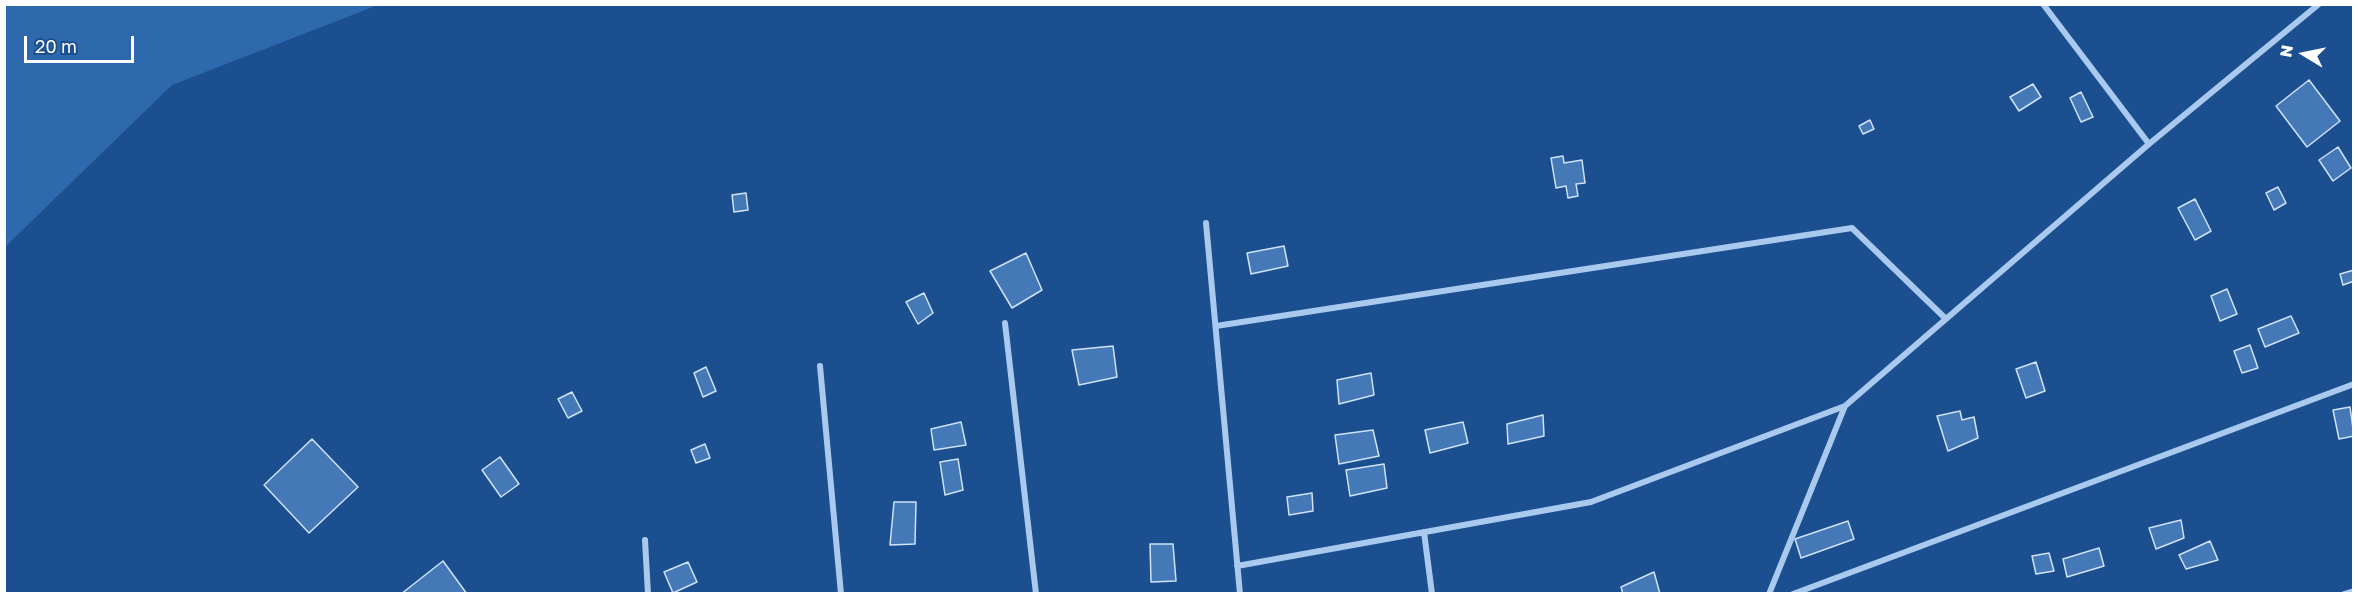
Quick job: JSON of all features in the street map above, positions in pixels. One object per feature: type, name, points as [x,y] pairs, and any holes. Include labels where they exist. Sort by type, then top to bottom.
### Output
[{"type":"street","points":[[2043,4],[2149,144]]},
{"type":"street","points":[[1237,566],[1591,502],[1845,406],[2149,144],[2319,4]]},
{"type":"street","points":[[1206,223],[1240,594]]},
{"type":"street","points":[[1216,326],[1852,228],[1946,319]]},
{"type":"street","points":[[1005,323],[1036,594]]},
{"type":"street","points":[[820,366],[841,594]]},
{"type":"street","points":[[1793,594],[2354,384]]},
{"type":"street","points":[[1769,594],[1845,406]]},
{"type":"street","points":[[1424,532],[1432,594]]},
{"type":"street","points":[[645,540],[648,594]]},
{"type":"street","points":[[2344,594],[2354,591]]},
{"type":"shaded area","points":[[5,4],[378,5],[172,85],[5,247]]},
{"type":"building","points":[[2309,80],[2340,121],[2307,147],[2276,106]]},
{"type":"building","points":[[2033,84],[2041,97],[2019,111],[2010,97]]},
{"type":"building","points":[[2081,92],[2093,117],[2081,122],[2070,98]]},
{"type":"building","points":[[1870,120],[1874,129],[1863,134],[1859,126]]},
{"type":"building","points":[[2338,147],[2351,168],[2333,181],[2319,160]]},
{"type":"building","points":[[1563,156],[1564,163],[1582,160],[1585,183],[1576,184],[1578,196],[1568,198],[1566,186],[1556,188],[1551,158]]},
{"type":"building","points":[[2278,187],[2286,203],[2274,210],[2266,193]]},
{"type":"building","points":[[746,193],[748,210],[734,212],[732,195]]},
{"type":"building","points":[[2195,199],[2211,231],[2195,240],[2178,208]]},
{"type":"building","points":[[1284,246],[1288,266],[1251,274],[1247,253]]},
{"type":"building","points":[[1026,253],[1042,290],[1012,308],[990,271]]},
{"type":"building","points":[[2354,270],[2354,281],[2343,285],[2340,274]]},
{"type":"building","points":[[2227,289],[2237,314],[2220,321],[2211,296]]},
{"type":"building","points":[[924,293],[933,313],[918,324],[906,302]]},
{"type":"building","points":[[2291,316],[2299,333],[2265,347],[2258,329]]},
{"type":"building","points":[[2250,345],[2258,368],[2242,373],[2234,351]]},
{"type":"building","points":[[1113,346],[1117,377],[1079,385],[1072,350]]},
{"type":"building","points":[[2036,362],[2045,391],[2026,398],[2016,369]]},
{"type":"building","points":[[706,367],[716,391],[703,397],[694,373]]},
{"type":"building","points":[[1371,373],[1374,395],[1339,404],[1337,380]]},
{"type":"building","points":[[572,392],[582,411],[568,418],[558,399]]},
{"type":"building","points":[[2350,407],[2354,436],[2339,439],[2333,410]]},
{"type":"building","points":[[1960,411],[1962,420],[1974,417],[1978,438],[1948,451],[1937,416]]},
{"type":"building","points":[[1543,415],[1544,436],[1508,444],[1507,424]]},
{"type":"building","points":[[961,422],[966,445],[934,450],[931,429]]},
{"type":"building","points":[[1463,422],[1468,443],[1430,453],[1425,430]]},
{"type":"building","points":[[1373,430],[1379,456],[1339,464],[1335,435]]},
{"type":"building","points":[[312,439],[358,487],[309,533],[264,485]]},
{"type":"building","points":[[705,444],[710,458],[696,463],[691,450]]},
{"type":"building","points":[[500,457],[519,484],[501,497],[482,470]]},
{"type":"building","points":[[958,459],[963,490],[945,495],[940,462]]},
{"type":"building","points":[[1384,464],[1387,488],[1350,496],[1346,470]]},
{"type":"building","points":[[1312,493],[1313,511],[1289,515],[1287,497]]},
{"type":"building","points":[[894,502],[916,502],[915,544],[890,545]]},
{"type":"building","points":[[2181,520],[2184,538],[2156,549],[2149,528]]},
{"type":"building","points":[[1848,521],[1854,539],[1801,558],[1795,539]]},
{"type":"building","points":[[2210,541],[2218,560],[2186,569],[2179,555]]},
{"type":"building","points":[[1150,544],[1173,544],[1176,581],[1151,582]]},
{"type":"building","points":[[2099,548],[2104,566],[2067,577],[2063,559]]},
{"type":"building","points":[[2049,553],[2054,571],[2036,574],[2032,556]]},
{"type":"building","points":[[443,561],[467,594],[401,594]]},
{"type":"building","points":[[688,562],[697,582],[673,593],[664,572]]},
{"type":"building","points":[[1654,572],[1660,594],[1623,594],[1621,587]]}]
